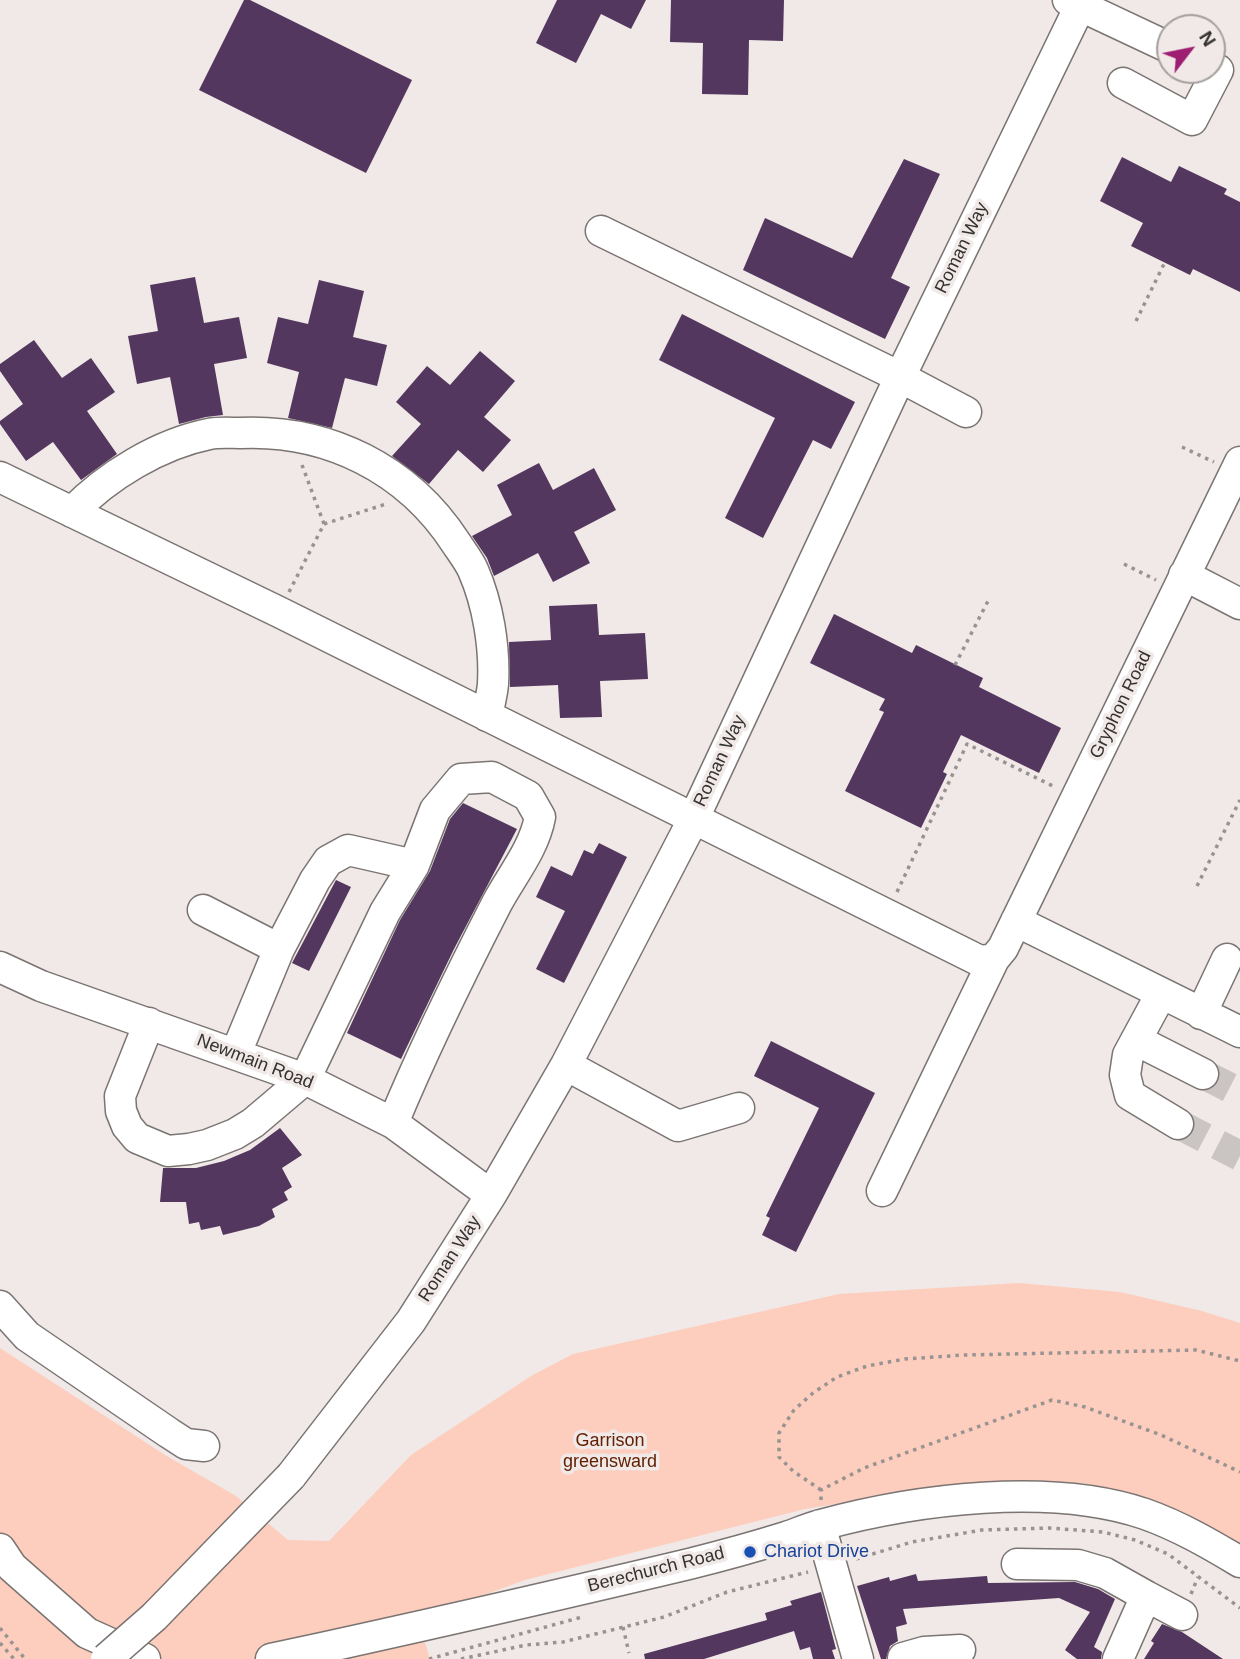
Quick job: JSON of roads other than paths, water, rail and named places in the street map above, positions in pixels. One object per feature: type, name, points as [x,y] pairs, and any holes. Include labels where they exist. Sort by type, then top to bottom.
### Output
[{"type":"street","points":[[1074,3],[1156,41]]},
{"type":"street","name":"Roman Way","points":[[106,1659],[154,1617],[291,1476],[411,1321],[491,1195],[566,1065],[694,818],[1074,3]]},
{"type":"street","points":[[1123,83],[1192,120],[1216,84]]},
{"type":"street","points":[[601,232],[900,377],[966,412]]},
{"type":"street","points":[[72,512],[91,492],[156,451],[209,434],[270,431],[329,443],[364,458],[415,494],[445,526],[473,569],[489,624],[493,685],[487,716]]},
{"type":"street","points":[[0,477],[279,612],[980,961],[999,953]]},
{"type":"street","name":"Gryphon Road","points":[[882,1191],[1180,583],[1235,480]]},
{"type":"street","points":[[1180,583],[1240,604]]},
{"type":"street","points":[[149,1023],[120,1096],[121,1111],[127,1126],[137,1138],[168,1151],[189,1149],[207,1145],[253,1123],[305,1079],[385,912],[414,865],[435,810],[461,779],[492,777],[528,796],[540,817],[537,837],[498,901],[393,1123]]},
{"type":"street","points":[[236,1053],[279,949],[315,880],[328,861],[348,850],[414,865]]},
{"type":"street","points":[[204,910],[279,949]]},
{"type":"street","points":[[1016,921],[1240,1032]]},
{"type":"street","points":[[1201,1014],[1227,958]]},
{"type":"street","name":"Newmain Road","points":[[0,967],[41,986],[305,1079],[393,1123],[491,1195]]},
{"type":"street","points":[[1161,994],[1128,1055],[1125,1075],[1130,1095],[1178,1124]]},
{"type":"street","points":[[1136,1040],[1203,1074]]},
{"type":"street","points":[[566,1065],[678,1126],[739,1108]]},
{"type":"street","points":[[0,1307],[27,1336],[169,1433],[186,1444],[204,1446]]},
{"type":"street","name":"Berechurch Road","points":[[271,1659],[692,1563],[820,1525],[954,1500],[1026,1496],[1088,1502],[1145,1514],[1198,1538],[1240,1562]]},
{"type":"street","points":[[820,1525],[858,1659]]},
{"type":"street","points":[[0,1549],[12,1566],[87,1633],[145,1659]]},
{"type":"street","points":[[1017,1564],[1078,1565],[1105,1573],[1182,1615]]},
{"type":"street","points":[[1118,1659],[1135,1589]]},
{"type":"street","points":[[902,1658],[924,1652],[960,1650]]},
{"type":"tunnel","points":[[1203,1074],[1240,1093]]},
{"type":"tunnel","points":[[1178,1124],[1240,1156]]},
{"type":"place","name":"Chariot Drive","points":[[750,1552]]},
{"type":"park label","name":"Garrison greensward","points":[[610,1451]]}]
